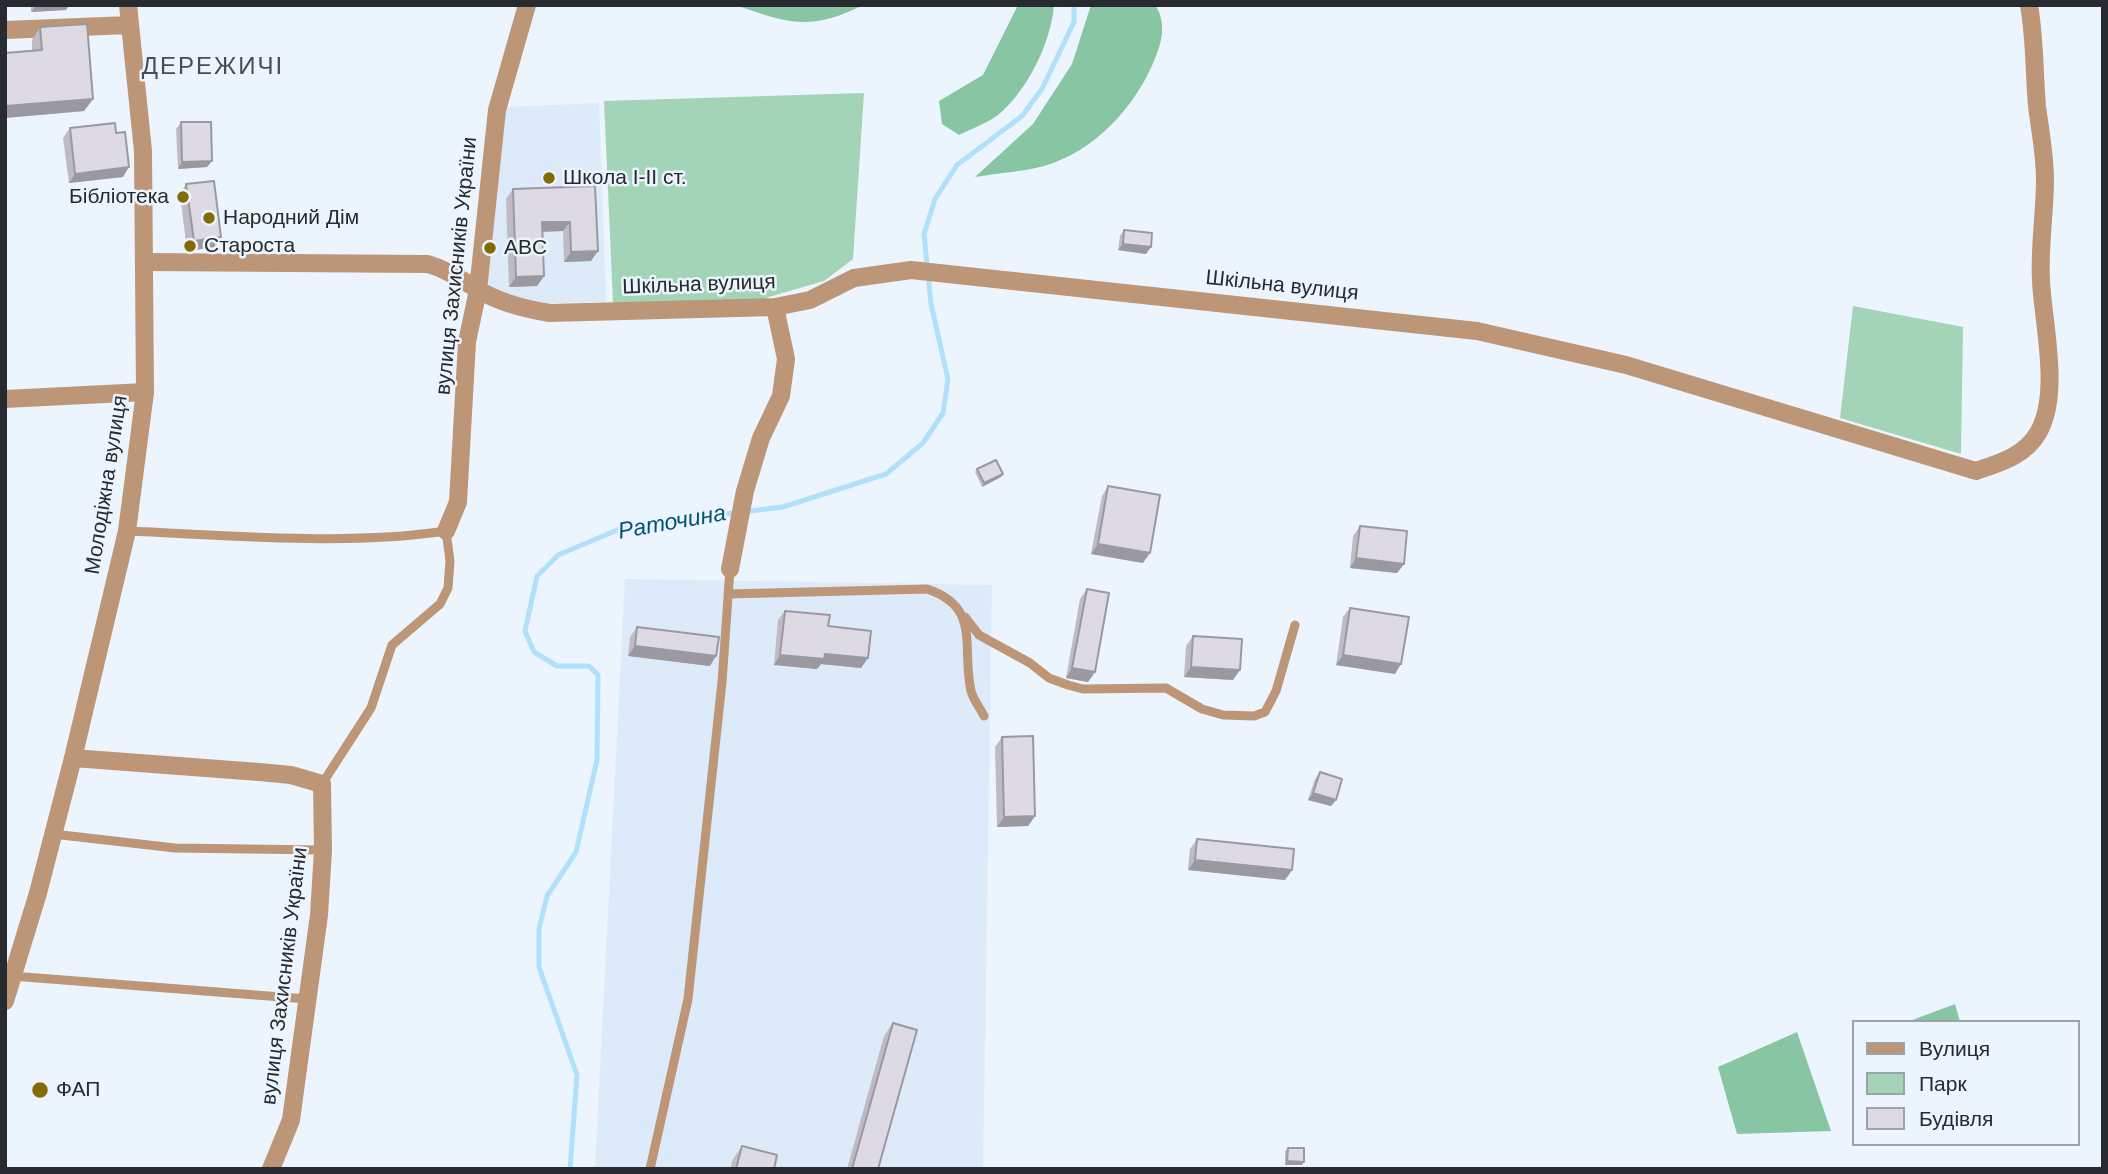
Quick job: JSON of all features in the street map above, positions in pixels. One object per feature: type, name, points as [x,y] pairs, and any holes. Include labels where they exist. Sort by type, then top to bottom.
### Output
[{"type":"street","name":"Молодіжна вулиця","points":[[5,1001],[10,976],[54,834],[127,531],[145,392],[143,151],[128,5]]},
{"type":"street","name":"вулиця Захисників України","points":[[446,531],[458,502],[467,342],[478,290],[497,110],[527,5]]},
{"type":"street","name":"Шкільна вулиця","points":[[145,262],[428,264],[451,271],[478,290],[517,308],[550,313],[775,307],[810,300],[854,278],[911,270],[1382,320],[1477,331],[1626,365],[1976,471],[2006,461],[2023,451],[2038,435],[2045,419],[2048,386],[2041,280],[2045,179],[2037,102],[2036,43],[2029,5]]},
{"type":"street","points":[[5,30],[130,25]]},
{"type":"street","points":[[730,569],[745,491],[761,438],[781,396],[786,359],[775,307]]},
{"type":"street","points":[[5,399],[145,392]]},
{"type":"street","points":[[73,758],[270,773],[322,784]]},
{"type":"street","name":"вулиця Захисників України","points":[[271,1169],[291,1120],[323,850],[322,784]]},
{"type":"lane","points":[[127,531],[275,537],[416,536],[446,531]]},
{"type":"lane","name":"вулиця Захисників України","points":[[322,784],[371,708],[392,645],[440,604],[447,588],[450,561],[446,531]]},
{"type":"lane","points":[[650,1169],[688,999],[722,682],[730,569]]},
{"type":"lane","points":[[728,594],[927,589],[954,602],[979,635],[1030,663],[1049,678],[1083,689],[1166,688],[1202,709],[1223,715],[1254,716],[1265,712],[1276,691],[1295,625]]},
{"type":"lane","points":[[965,617],[971,692],[984,716]]},
{"type":"lane","points":[[54,834],[175,848],[323,850]]},
{"type":"lane","points":[[10,976],[307,999]]},
{"type":"shaded area","name":"Школа І-ІІ ст.","points":[[599,103],[606,302],[550,303],[518,299],[486,286],[505,107]]},
{"type":"shaded area","points":[[625,579],[992,585],[983,1169],[595,1169]]},
{"type":"green space","points":[[735,5],[863,5],[828,19],[799,22]]},
{"type":"green space","points":[[1018,5],[1054,5],[1043,50],[1028,80],[1009,105],[994,118],[959,135],[942,124],[939,101],[983,75]]},
{"type":"green space","points":[[1091,5],[1155,5],[1159,12],[1162,33],[1159,47],[1136,95],[1111,126],[1080,150],[1044,166],[975,177],[1033,124],[1072,64]]},
{"type":"green space","points":[[864,93],[853,259],[824,281],[762,299],[613,303],[604,101]]},
{"type":"green space","points":[[1853,306],[1963,327],[1961,454],[1840,418]]},
{"type":"green space","points":[[1955,1004],[1959,1020],[1912,1020]]},
{"type":"green space","points":[[1797,1032],[1831,1131],[1737,1134],[1718,1067]]},
{"type":"building","points":[[87,24],[93,99],[5,106],[5,53],[42,50],[40,27]]},
{"type":"building","points":[[181,122],[211,122],[212,161],[182,162]]},
{"type":"building","points":[[115,123],[116,133],[125,132],[129,167],[75,174],[70,128]]},
{"type":"building","points":[[214,181],[221,237],[194,241],[186,184]]},
{"type":"building","name":"Школа І-ІІ ст.","points":[[595,186],[598,251],[571,252],[570,222],[542,222],[544,276],[516,277],[513,189]]},
{"type":"building","points":[[1124,230],[1152,233],[1151,247],[1123,244]]},
{"type":"building","points":[[996,460],[1003,474],[984,483],[977,469]]},
{"type":"building","points":[[1108,486],[1160,495],[1150,553],[1098,544]]},
{"type":"building","points":[[1360,526],[1407,531],[1404,564],[1356,558]]},
{"type":"building","points":[[1087,589],[1109,593],[1095,672],[1072,668]]},
{"type":"building","points":[[1350,608],[1409,617],[1401,664],[1343,655]]},
{"type":"building","points":[[785,611],[830,615],[828,626],[871,631],[868,658],[825,654],[824,659],[780,655]]},
{"type":"building","points":[[637,627],[719,637],[716,656],[635,646]]},
{"type":"building","points":[[1193,636],[1242,639],[1240,670],[1191,667]]},
{"type":"building","points":[[1033,736],[1035,816],[1004,817],[1002,737]]},
{"type":"building","points":[[1320,772],[1342,779],[1336,800],[1313,793]]},
{"type":"building","points":[[1197,839],[1294,849],[1292,870],[1195,860]]},
{"type":"building","points":[[893,1023],[917,1030],[878,1169],[852,1169]]},
{"type":"building","points":[[742,1146],[777,1155],[774,1169],[736,1169]]},
{"type":"building","points":[[1288,1148],[1304,1148],[1304,1162],[1287,1161]]},
{"type":"waterway","name":"Раточина","points":[[570,1169],[577,1075],[539,967],[539,929],[547,896],[576,852],[597,760],[598,675],[589,666],[557,666],[534,652],[525,631],[537,576],[558,555],[627,526],[783,507],[886,474],[923,443],[943,413],[948,379],[931,304],[924,234],[935,199],[957,165],[1022,116],[1042,89],[1074,22],[1074,5]]},
{"type":"place","name":"Школа І-ІІ ст.","points":[[549,178]]},
{"type":"place","name":"Бібліотека","points":[[183,197]]},
{"type":"place","name":"Народний Дім","points":[[209,218]]},
{"type":"place","name":"Староста","points":[[190,246]]},
{"type":"place","name":"ABC","points":[[490,248]]},
{"type":"place","name":"ФАП","points":[[40,1090]]},
{"type":"district","name":"ДЕРЕЖИЧІ","points":[[213,67]]}]
